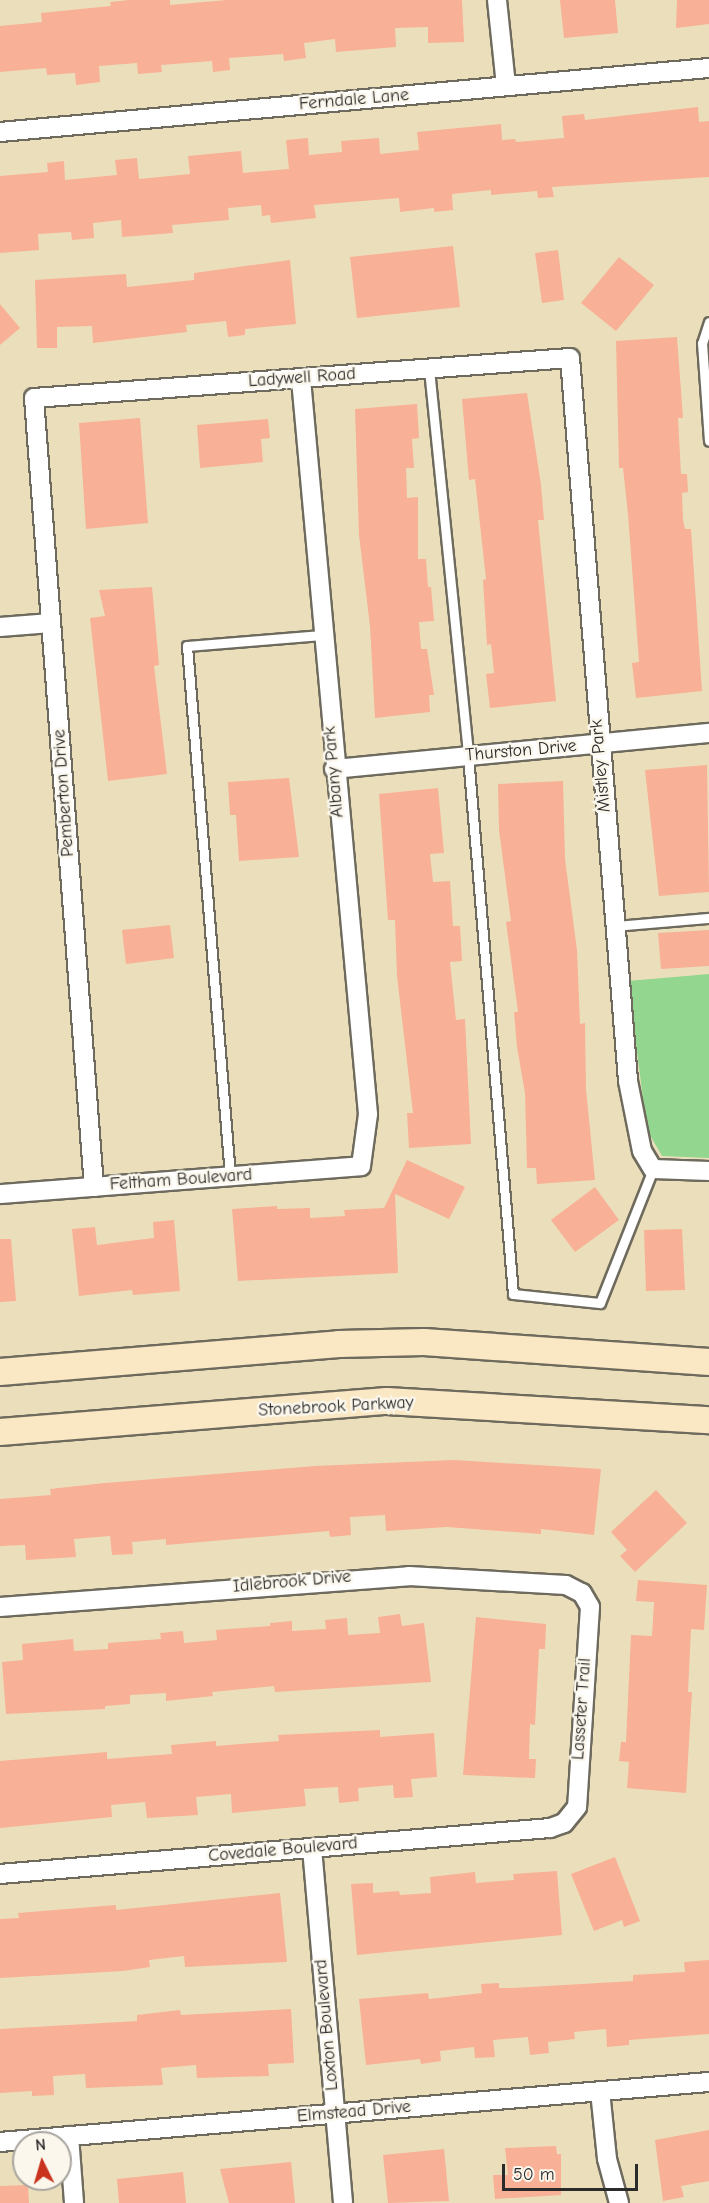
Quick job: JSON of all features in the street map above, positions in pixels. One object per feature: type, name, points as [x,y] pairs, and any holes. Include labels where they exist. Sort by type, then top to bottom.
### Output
[{"type":"main road","points":[[0,1372],[339,1344],[424,1342],[709,1362]]},
{"type":"main road","name":"Stonebrook Parkway","points":[[0,1432],[387,1401],[709,1420]]},
{"type":"street","points":[[497,0],[506,86]]},
{"type":"street","name":"Ferndale Lane","points":[[0,132],[709,68]]},
{"type":"street","name":"Ladywell Road","points":[[34,398],[570,358]]},
{"type":"street","name":"Mistley Park","points":[[570,358],[599,744],[628,1081],[642,1151],[653,1169]]},
{"type":"street","name":"Albany Park","points":[[301,378],[334,769],[368,1114],[361,1166]]},
{"type":"street","name":"Pemberton Drive","points":[[34,398],[94,1187]]},
{"type":"street","points":[[0,627],[51,623]]},
{"type":"street","name":"Thurston Drive","points":[[334,769],[709,733]]},
{"type":"street","name":"Feltham Boulevard","points":[[0,1194],[361,1166]]},
{"type":"street","points":[[653,1169],[709,1171]]},
{"type":"street","name":"Idlebrook Drive","points":[[0,1607],[384,1576],[566,1585],[582,1593]]},
{"type":"street","name":"Lasseter Trail","points":[[564,1823],[577,1807],[590,1607],[582,1593]]},
{"type":"street","name":"Covedale Boulevard","points":[[0,1874],[550,1828],[564,1823]]},
{"type":"street","name":"Loxton Boulevard","points":[[312,1848],[343,2203]]},
{"type":"street","name":"Elmstead Drive","points":[[72,2136],[709,2082]]},
{"type":"street","points":[[600,2091],[607,2159],[619,2203]]},
{"type":"street","points":[[72,2176],[74,2203]]},
{"type":"lane","points":[[709,322],[702,344],[709,441]]},
{"type":"lane","points":[[429,369],[468,756],[513,1294],[600,1303],[653,1169]]},
{"type":"lane","points":[[230,1176],[187,646],[322,635]]},
{"type":"lane","points":[[615,926],[709,918]]},
{"type":"green space","points":[[709,974],[709,1158],[662,1156],[647,1130],[628,981]]},
{"type":"building","points":[[170,0],[170,5],[227,0],[462,0],[464,42],[428,43],[428,27],[395,28],[396,47],[336,52],[335,39],[304,43],[306,58],[284,61],[283,54],[229,58],[230,70],[213,72],[212,61],[161,65],[162,72],[138,74],[137,63],[99,66],[100,82],[76,85],[75,73],[47,75],[46,68],[0,72],[0,26],[42,22],[41,13],[111,6],[110,2]]},
{"type":"building","points":[[560,0],[615,0],[618,33],[564,38]]},
{"type":"building","points":[[677,0],[709,0],[709,24],[676,28]]},
{"type":"building","points":[[698,107],[699,122],[709,121],[709,177],[552,187],[554,197],[538,198],[537,191],[491,195],[491,190],[452,194],[453,210],[434,212],[434,208],[400,212],[399,198],[314,205],[316,218],[271,223],[270,215],[262,216],[261,205],[228,208],[229,220],[172,225],[173,233],[122,237],[121,220],[93,223],[94,238],[72,240],[71,232],[38,234],[39,250],[0,253],[0,176],[48,172],[47,163],[64,161],[65,180],[117,175],[115,160],[137,158],[139,179],[190,174],[188,156],[241,151],[243,173],[289,169],[286,140],[308,138],[309,155],[342,152],[341,141],[379,138],[380,154],[419,150],[417,132],[501,124],[502,140],[515,139],[516,142],[564,138],[562,116],[584,114],[585,120]]},
{"type":"building","points":[[453,246],[460,307],[357,318],[350,257]]},
{"type":"building","points":[[558,250],[564,300],[542,303],[535,253]]},
{"type":"building","points":[[619,257],[654,285],[616,331],[581,303]]},
{"type":"building","points":[[290,260],[296,324],[245,329],[245,335],[228,337],[226,321],[186,325],[187,332],[93,343],[92,326],[57,327],[57,348],[37,348],[35,280],[126,274],[127,287],[194,280],[194,273]]},
{"type":"building","points":[[0,304],[20,328],[0,345]]},
{"type":"building","points":[[677,337],[683,418],[678,418],[681,474],[687,474],[688,492],[682,493],[683,520],[685,529],[691,529],[702,691],[636,698],[632,663],[639,662],[628,514],[623,468],[619,468],[616,341]]},
{"type":"building","points":[[527,393],[541,485],[544,520],[538,520],[556,701],[490,708],[486,674],[494,673],[491,644],[487,645],[483,580],[486,579],[475,479],[469,480],[462,399]]},
{"type":"building","points":[[417,404],[419,438],[412,439],[414,468],[406,468],[407,498],[418,497],[418,559],[426,559],[428,587],[431,587],[434,621],[419,622],[421,649],[427,649],[434,695],[429,695],[430,712],[375,718],[370,626],[359,535],[355,409]]},
{"type":"building","points":[[140,418],[148,523],[86,529],[79,423]]},
{"type":"building","points":[[268,419],[270,438],[261,439],[263,462],[200,468],[197,425]]},
{"type":"building","points":[[152,587],[159,665],[154,666],[167,774],[108,781],[90,618],[105,616],[99,590]]},
{"type":"building","points":[[707,765],[709,892],[659,896],[645,770]]},
{"type":"building","points":[[289,778],[299,857],[239,861],[236,815],[230,815],[228,782]]},
{"type":"building","points":[[563,781],[565,859],[577,950],[580,1024],[585,1023],[586,1089],[595,1180],[537,1184],[536,1168],[527,1168],[525,1093],[517,1047],[514,1012],[518,1012],[506,922],[511,921],[499,830],[498,784]]},
{"type":"building","points":[[438,788],[444,853],[430,854],[433,882],[450,881],[453,926],[460,926],[462,961],[450,962],[456,1020],[465,1019],[471,1144],[409,1148],[407,1113],[413,1113],[397,976],[395,920],[388,920],[379,794]]},
{"type":"building","points":[[170,925],[174,958],[126,964],[122,930]]},
{"type":"building","points":[[709,930],[709,966],[661,969],[658,933]]},
{"type":"building","points":[[407,1160],[465,1187],[449,1219],[395,1194],[398,1273],[238,1281],[232,1209],[277,1206],[277,1209],[310,1208],[310,1218],[345,1216],[344,1210],[384,1208]]},
{"type":"building","points":[[595,1187],[619,1220],[575,1252],[551,1220]]},
{"type":"building","points":[[174,1220],[180,1291],[133,1295],[132,1290],[79,1296],[72,1229],[95,1227],[97,1245],[154,1238],[153,1222]]},
{"type":"building","points":[[682,1229],[685,1290],[646,1291],[644,1230]]},
{"type":"building","points":[[0,1239],[11,1239],[16,1301],[0,1302]]},
{"type":"building","points":[[454,1460],[601,1469],[594,1535],[541,1529],[541,1534],[447,1527],[386,1531],[385,1515],[350,1517],[351,1535],[330,1537],[329,1531],[166,1545],[166,1539],[132,1542],[133,1554],[112,1555],[110,1536],[74,1539],[76,1557],[26,1560],[25,1545],[0,1546],[0,1499],[51,1495],[50,1489],[315,1466]]},
{"type":"building","points":[[656,1490],[687,1523],[635,1572],[620,1556],[627,1550],[611,1532]]},
{"type":"building","points":[[638,1580],[707,1585],[704,1630],[691,1629],[688,1692],[692,1692],[686,1793],[627,1788],[629,1762],[619,1761],[621,1742],[626,1742],[631,1635],[652,1636],[654,1602],[636,1601]]},
{"type":"building","points":[[400,1614],[402,1626],[424,1623],[431,1682],[275,1692],[274,1686],[212,1692],[213,1696],[166,1701],[166,1693],[130,1695],[130,1704],[105,1706],[105,1709],[6,1714],[2,1662],[23,1660],[22,1644],[73,1639],[74,1651],[108,1649],[108,1643],[161,1639],[160,1633],[183,1631],[184,1643],[217,1640],[216,1630],[270,1626],[270,1623],[292,1621],[292,1631],[326,1629],[325,1620],[347,1618],[348,1635],[380,1633],[378,1617]]},
{"type":"building","points":[[476,1617],[546,1624],[545,1649],[539,1649],[535,1725],[530,1724],[529,1759],[536,1759],[535,1778],[463,1775]]},
{"type":"building","points":[[380,1730],[380,1737],[434,1733],[437,1777],[411,1779],[413,1797],[394,1798],[393,1785],[358,1788],[359,1801],[339,1803],[338,1787],[304,1789],[306,1806],[232,1813],[231,1794],[196,1797],[198,1815],[147,1818],[145,1802],[111,1805],[112,1817],[0,1828],[0,1761],[107,1752],[107,1759],[172,1754],[171,1745],[216,1741],[216,1746],[279,1741],[278,1735]]},
{"type":"building","points":[[615,1857],[640,1921],[624,1927],[622,1920],[594,1931],[571,1874]]},
{"type":"building","points":[[557,1871],[562,1935],[357,1955],[351,1884],[373,1883],[373,1893],[399,1891],[400,1895],[431,1893],[430,1877],[475,1872],[476,1883],[514,1880],[513,1874]]},
{"type":"building","points":[[280,1893],[287,1962],[185,1967],[184,1956],[149,1960],[150,1967],[123,1971],[0,1978],[0,1919],[19,1918],[18,1913],[116,1905],[116,1910]]},
{"type":"building","points":[[709,1960],[709,2034],[629,2040],[629,2045],[607,2047],[606,2029],[574,2032],[575,2039],[548,2042],[549,2053],[530,2055],[528,2037],[493,2040],[495,2057],[475,2058],[474,2047],[440,2051],[441,2061],[421,2064],[420,2059],[366,2065],[359,1999],[428,1993],[429,1999],[482,1993],[481,1984],[499,1983],[499,1988],[513,1988],[633,1981],[633,1975],[685,1972],[684,1962]]},
{"type":"building","points":[[291,2009],[294,2063],[268,2064],[269,2076],[197,2078],[196,2065],[161,2068],[163,2085],[86,2088],[85,2074],[53,2076],[54,2095],[32,2096],[32,2091],[0,2093],[0,2029],[137,2021],[137,2015],[180,2010],[181,2015]]},
{"type":"building","points":[[709,2130],[709,2181],[681,2186],[684,2197],[663,2201],[655,2140]]},
{"type":"building","points":[[556,2146],[557,2154],[561,2154],[561,2195],[495,2199],[493,2175],[508,2175],[505,2148]]},
{"type":"building","points":[[444,2149],[449,2201],[388,2203],[383,2155]]},
{"type":"building","points":[[291,2162],[295,2203],[229,2203],[220,2169]]},
{"type":"building","points":[[183,2172],[186,2203],[119,2203],[117,2179]]},
{"type":"building","points":[[0,2186],[12,2186],[12,2191],[28,2191],[29,2203],[0,2203]]}]
